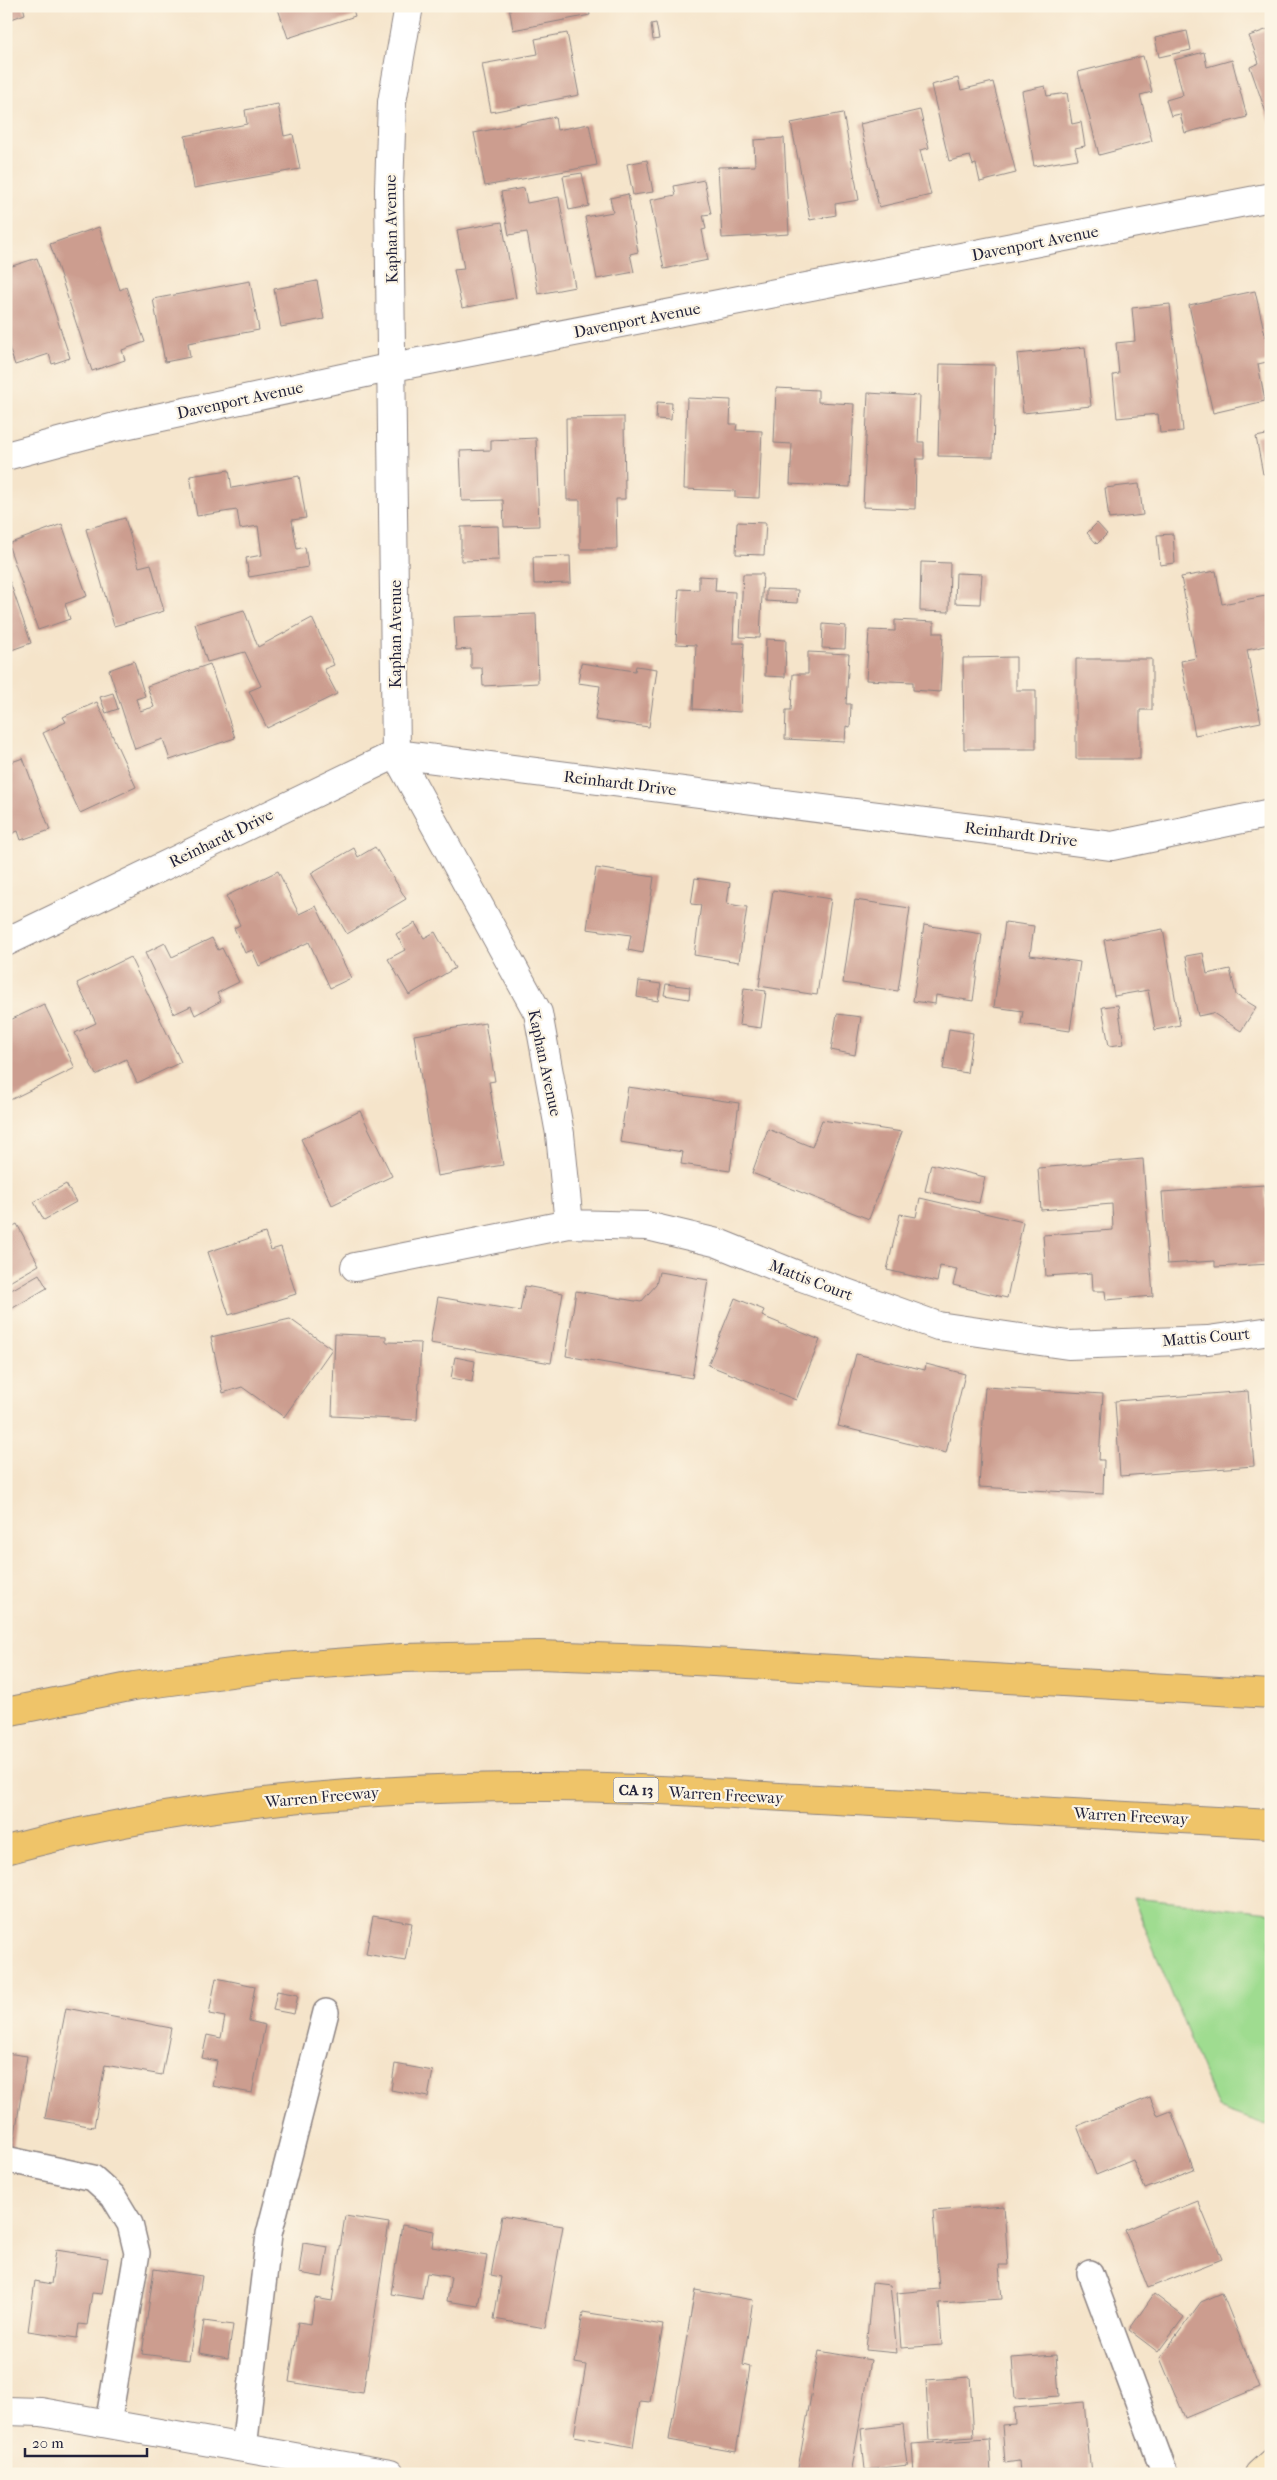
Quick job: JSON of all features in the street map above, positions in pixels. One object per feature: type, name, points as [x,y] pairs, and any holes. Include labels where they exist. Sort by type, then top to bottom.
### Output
[{"type":"highway","points":[[6,1712],[134,1686],[268,1668],[403,1658],[529,1655],[697,1662],[1271,1694]]},
{"type":"highway","name":"Warren Freeway","points":[[6,1850],[39,1841],[165,1816],[277,1801],[409,1790],[534,1787],[662,1791],[1271,1824]]},
{"type":"street","name":"Kaphan Avenue","points":[[409,6],[392,102],[389,189],[393,367],[396,754],[538,1013],[560,1134],[569,1224]]},
{"type":"street","name":"Davenport Avenue","points":[[6,456],[115,426],[393,367],[1271,197]]},
{"type":"street","name":"Reinhardt Drive","points":[[6,942],[396,754],[1112,846],[1271,813]]},
{"type":"street","name":"Mattis Court","points":[[355,1268],[569,1224],[647,1226],[718,1243],[802,1277],[938,1326],[1068,1345],[1208,1340],[1271,1331]]},
{"type":"street","points":[[6,2411],[41,2412],[390,2474]]},
{"type":"street","points":[[1259,2474],[1271,2463]]},
{"type":"lane","points":[[244,2448],[269,2234],[326,2012]]},
{"type":"lane","points":[[10,2160],[93,2178],[113,2196],[130,2224],[137,2254],[108,2424]]},
{"type":"lane","points":[[1090,2273],[1165,2474]]},
{"type":"green space","points":[[1133,1898],[1271,1912],[1271,2127],[1218,2108]]},
{"type":"building","points":[[6,6],[23,6],[25,14],[6,21]]},
{"type":"building","points":[[277,6],[352,6],[355,16],[288,38]]},
{"type":"building","points":[[509,6],[588,6],[590,15],[513,30]]},
{"type":"building","points":[[656,23],[659,39],[653,40],[651,24]]},
{"type":"building","points":[[1271,28],[1270,124],[1250,67],[1259,63],[1249,36]]},
{"type":"building","points":[[1187,31],[1191,50],[1159,57],[1155,38]]},
{"type":"building","points":[[567,33],[579,95],[491,112],[482,64],[538,54],[535,39]]},
{"type":"building","points":[[1204,52],[1207,67],[1232,60],[1247,117],[1185,133],[1180,114],[1171,116],[1166,100],[1183,95],[1174,60]]},
{"type":"building","points":[[1143,56],[1152,92],[1140,95],[1152,141],[1099,155],[1078,72]]},
{"type":"building","points":[[958,78],[961,90],[993,82],[1016,173],[980,182],[976,164],[973,165],[970,156],[949,161],[931,85]]},
{"type":"building","points":[[1045,86],[1047,96],[1067,93],[1072,124],[1081,122],[1085,146],[1075,148],[1078,159],[1034,166],[1022,91]]},
{"type":"building","points":[[278,104],[284,136],[293,134],[300,169],[194,188],[185,136],[247,124],[245,110]]},
{"type":"building","points":[[920,110],[929,148],[920,150],[931,195],[879,207],[860,124]]},
{"type":"building","points":[[843,113],[859,200],[835,204],[836,215],[810,220],[791,123]]},
{"type":"building","points":[[555,117],[557,130],[589,124],[597,165],[485,186],[474,133]]},
{"type":"building","points":[[784,138],[789,234],[722,238],[718,167],[755,166],[754,140]]},
{"type":"building","points":[[647,160],[653,192],[633,195],[627,164]]},
{"type":"building","points":[[582,173],[589,206],[569,210],[563,176]]},
{"type":"building","points":[[704,180],[711,214],[703,215],[706,229],[702,230],[708,260],[664,269],[650,200],[676,195],[674,186]]},
{"type":"building","points":[[524,188],[527,203],[559,197],[575,287],[538,294],[527,232],[509,235],[501,192]]},
{"type":"building","points":[[628,194],[638,252],[630,254],[634,272],[597,279],[585,217],[613,212],[610,198]]},
{"type":"building","points":[[502,222],[516,298],[462,308],[454,270],[464,269],[457,230]]},
{"type":"building","points":[[99,227],[120,290],[126,287],[145,342],[122,350],[125,360],[92,371],[50,244]]},
{"type":"building","points":[[37,258],[70,358],[52,364],[49,354],[15,365],[6,339],[6,268]]},
{"type":"building","points":[[250,281],[259,330],[188,343],[190,357],[165,362],[153,299]]},
{"type":"building","points":[[317,281],[324,319],[281,327],[274,289]]},
{"type":"building","points":[[1255,291],[1271,361],[1258,364],[1265,401],[1213,413],[1189,305]]},
{"type":"building","points":[[1170,304],[1183,431],[1160,433],[1158,414],[1117,418],[1113,375],[1119,374],[1116,343],[1135,341],[1132,308]]},
{"type":"building","points":[[1085,347],[1091,406],[1023,413],[1017,354]]},
{"type":"building","points":[[940,364],[995,365],[993,457],[938,456]]},
{"type":"building","points":[[776,388],[818,390],[818,402],[854,404],[850,487],[790,484],[792,444],[774,443]]},
{"type":"building","points":[[868,393],[920,396],[918,442],[924,442],[924,459],[916,459],[915,509],[863,507]]},
{"type":"building","points":[[687,398],[731,400],[730,424],[737,424],[736,430],[762,431],[759,498],[735,497],[735,491],[684,489]]},
{"type":"building","points":[[657,402],[672,403],[671,420],[656,419]]},
{"type":"building","points":[[624,417],[625,499],[616,499],[617,549],[580,549],[580,500],[567,500],[566,418]]},
{"type":"building","points":[[1271,434],[1271,472],[1263,474],[1256,437]]},
{"type":"building","points":[[536,438],[539,526],[504,527],[503,500],[462,501],[460,451],[491,450],[491,440]]},
{"type":"building","points":[[229,470],[232,488],[299,476],[306,518],[292,520],[297,549],[305,547],[308,567],[249,577],[246,558],[262,555],[258,526],[240,529],[237,510],[197,516],[190,476]]},
{"type":"building","points":[[1139,484],[1143,515],[1109,519],[1105,488]]},
{"type":"building","points":[[125,518],[139,567],[151,564],[164,611],[114,626],[86,529]]},
{"type":"building","points":[[737,522],[766,523],[764,555],[736,554]]},
{"type":"building","points":[[1097,523],[1107,534],[1097,544],[1087,533]]},
{"type":"building","points":[[62,524],[87,596],[65,604],[70,619],[38,630],[8,544]]},
{"type":"building","points":[[498,526],[499,560],[461,561],[461,527]]},
{"type":"building","points":[[1173,534],[1175,563],[1160,565],[1157,535]]},
{"type":"building","points":[[570,556],[571,583],[534,584],[533,557]]},
{"type":"building","points":[[921,562],[950,563],[949,612],[920,611]]},
{"type":"building","points":[[1216,571],[1222,604],[1271,595],[1271,645],[1247,650],[1261,722],[1195,735],[1181,661],[1196,658],[1181,577]]},
{"type":"building","points":[[956,573],[982,574],[980,604],[955,603]]},
{"type":"building","points":[[743,574],[763,574],[760,638],[740,637]]},
{"type":"building","points":[[699,576],[716,577],[715,591],[735,592],[733,643],[744,643],[741,712],[693,709],[696,645],[676,644],[679,589],[699,590]]},
{"type":"building","points":[[10,582],[31,643],[6,652],[6,583]]},
{"type":"building","points":[[766,589],[798,590],[797,603],[766,601]]},
{"type":"building","points":[[244,610],[258,647],[312,618],[334,665],[324,669],[337,694],[267,728],[249,691],[261,686],[245,652],[207,662],[195,624]]},
{"type":"building","points":[[536,614],[538,683],[483,686],[482,668],[471,668],[471,649],[456,650],[454,617]]},
{"type":"building","points":[[895,620],[934,622],[934,633],[943,633],[940,692],[913,690],[913,682],[866,680],[869,630],[895,631]]},
{"type":"building","points":[[823,624],[846,626],[845,649],[822,648]]},
{"type":"building","points":[[766,639],[786,640],[785,677],[765,676]]},
{"type":"building","points":[[808,652],[849,654],[846,704],[851,704],[850,727],[846,726],[845,742],[785,739],[786,710],[791,710],[793,674],[808,674]]},
{"type":"building","points":[[1016,657],[1016,690],[1036,690],[1036,749],[964,749],[963,658]]},
{"type":"building","points":[[1076,659],[1152,659],[1152,710],[1140,710],[1140,759],[1076,759]]},
{"type":"building","points":[[134,661],[145,696],[136,699],[140,711],[154,707],[147,686],[210,664],[235,738],[170,760],[163,739],[135,749],[109,670]]},
{"type":"building","points":[[581,663],[635,671],[636,666],[657,669],[649,727],[595,720],[600,686],[578,683]]},
{"type":"building","points":[[113,693],[118,709],[106,713],[100,697]]},
{"type":"building","points":[[97,702],[136,787],[80,813],[43,733],[66,722],[63,717]]},
{"type":"building","points":[[23,758],[50,830],[21,840],[18,831],[6,836],[6,764]]},
{"type":"building","points":[[375,847],[406,899],[347,934],[311,873],[354,848],[358,857]]},
{"type":"building","points":[[596,868],[654,877],[643,953],[628,950],[631,935],[587,929]]},
{"type":"building","points":[[278,871],[299,914],[316,906],[351,978],[330,988],[309,942],[259,966],[252,950],[245,953],[234,928],[240,925],[226,896]]},
{"type":"building","points":[[695,878],[730,883],[727,904],[747,907],[739,962],[694,955],[701,905],[691,904]]},
{"type":"building","points":[[773,890],[831,899],[817,995],[759,986]]},
{"type":"building","points":[[855,900],[910,908],[898,991],[843,983]]},
{"type":"building","points":[[1005,922],[1034,926],[1030,955],[1080,962],[1070,1031],[1021,1024],[1023,1011],[994,1007]]},
{"type":"building","points":[[415,923],[424,938],[435,932],[455,968],[409,995],[388,959],[405,950],[396,934]]},
{"type":"building","points":[[924,925],[982,934],[973,1001],[936,995],[935,1004],[913,1001]]},
{"type":"building","points":[[1163,929],[1180,1025],[1155,1030],[1148,990],[1114,996],[1104,940]]},
{"type":"building","points":[[212,938],[218,950],[222,948],[239,982],[217,993],[221,1001],[195,1015],[191,1006],[174,1014],[145,953],[165,943],[172,957]]},
{"type":"building","points":[[1203,953],[1207,974],[1230,969],[1236,995],[1256,1007],[1241,1031],[1213,1013],[1198,1016],[1186,956]]},
{"type":"building","points":[[130,957],[181,1062],[137,1083],[126,1059],[96,1075],[75,1033],[96,1023],[77,983]]},
{"type":"building","points":[[639,981],[661,984],[658,1001],[637,997]]},
{"type":"building","points":[[666,984],[690,987],[689,999],[664,995]]},
{"type":"building","points":[[744,988],[766,991],[761,1028],[739,1025]]},
{"type":"building","points":[[44,1004],[75,1068],[6,1102],[6,1022]]},
{"type":"building","points":[[1118,1005],[1124,1044],[1109,1046],[1102,1007]]},
{"type":"building","points":[[837,1014],[861,1017],[855,1055],[831,1050]]},
{"type":"building","points":[[485,1023],[495,1081],[489,1082],[503,1165],[437,1176],[414,1035]]},
{"type":"building","points":[[949,1029],[973,1033],[967,1073],[943,1069]]},
{"type":"building","points":[[628,1087],[739,1103],[730,1171],[681,1164],[683,1152],[620,1142]]},
{"type":"building","points":[[360,1111],[392,1176],[332,1205],[301,1139]]},
{"type":"building","points":[[822,1120],[902,1132],[869,1219],[752,1173],[768,1129],[812,1147]]},
{"type":"building","points":[[1143,1159],[1153,1296],[1106,1300],[1105,1291],[1093,1291],[1092,1273],[1046,1276],[1043,1235],[1113,1230],[1112,1204],[1041,1210],[1038,1168]]},
{"type":"building","points":[[931,1164],[985,1177],[979,1203],[925,1191]]},
{"type":"building","points":[[66,1184],[76,1202],[44,1220],[34,1202]]},
{"type":"building","points":[[1265,1185],[1266,1208],[1271,1208],[1271,1264],[1215,1267],[1215,1261],[1167,1264],[1162,1192]]},
{"type":"building","points":[[920,1198],[1023,1222],[1007,1298],[953,1285],[957,1269],[940,1266],[937,1282],[887,1270],[900,1214],[916,1217]]},
{"type":"building","points":[[17,1224],[39,1265],[6,1284],[6,1230]]},
{"type":"building","points":[[265,1233],[271,1250],[281,1247],[296,1294],[229,1315],[208,1252]]},
{"type":"building","points":[[659,1272],[708,1280],[692,1378],[566,1356],[576,1291],[641,1302],[656,1285]]},
{"type":"building","points":[[39,1274],[47,1288],[6,1312],[6,1293]]},
{"type":"building","points":[[525,1286],[563,1293],[551,1363],[430,1343],[438,1297],[520,1311]]},
{"type":"building","points":[[735,1298],[764,1310],[762,1316],[820,1340],[796,1400],[708,1365]]},
{"type":"building","points":[[290,1319],[332,1349],[284,1417],[242,1387],[223,1393],[211,1337]]},
{"type":"building","points":[[335,1334],[386,1336],[386,1342],[421,1343],[417,1420],[332,1416]]},
{"type":"building","points":[[856,1354],[925,1370],[926,1364],[965,1374],[946,1453],[838,1426]]},
{"type":"building","points":[[455,1357],[475,1361],[472,1382],[451,1378]]},
{"type":"building","points":[[985,1387],[1103,1394],[1099,1460],[1104,1460],[1103,1494],[979,1487]]},
{"type":"building","points":[[1248,1391],[1254,1466],[1120,1476],[1115,1401]]},
{"type":"building","points":[[373,1916],[412,1923],[405,1961],[366,1954]]},
{"type":"building","points":[[216,1978],[255,1986],[249,2021],[265,2025],[252,2093],[212,2086],[217,2061],[202,2058],[207,2035],[221,2038],[225,2017],[209,2014]]},
{"type":"building","points":[[277,1991],[298,1995],[294,2014],[273,2010]]},
{"type":"building","points":[[66,2008],[171,2028],[162,2075],[105,2065],[94,2127],[45,2118]]},
{"type":"building","points":[[6,2053],[27,2056],[13,2148],[6,2147]]},
{"type":"building","points":[[395,2064],[433,2071],[428,2097],[391,2090]]},
{"type":"building","points":[[1150,2097],[1158,2116],[1171,2111],[1194,2170],[1145,2189],[1133,2160],[1096,2175],[1077,2126]]},
{"type":"building","points":[[1198,2201],[1222,2259],[1148,2288],[1125,2230]]},
{"type":"building","points":[[1004,2206],[1008,2265],[999,2265],[1002,2299],[939,2303],[942,2345],[901,2348],[897,2293],[939,2289],[933,2211]]},
{"type":"building","points":[[345,2216],[389,2223],[363,2393],[289,2382],[298,2322],[311,2324],[315,2298],[332,2301]]},
{"type":"building","points":[[502,2216],[563,2226],[545,2328],[494,2319],[501,2277],[491,2275]]},
{"type":"building","points":[[402,2225],[434,2231],[432,2247],[487,2256],[478,2306],[447,2301],[451,2277],[427,2273],[422,2299],[391,2294]]},
{"type":"building","points":[[303,2243],[328,2247],[323,2277],[299,2273]]},
{"type":"building","points":[[56,2250],[108,2258],[102,2294],[92,2293],[87,2325],[79,2324],[77,2338],[28,2331],[35,2281],[51,2284]]},
{"type":"building","points":[[154,2269],[202,2276],[189,2360],[142,2354]]},
{"type":"building","points":[[872,2283],[890,2285],[897,2353],[866,2350]]},
{"type":"building","points":[[695,2290],[753,2300],[743,2365],[750,2367],[736,2452],[669,2440]]},
{"type":"building","points":[[1222,2293],[1260,2387],[1185,2418],[1160,2358],[1201,2302]]},
{"type":"building","points":[[1154,2294],[1184,2317],[1158,2352],[1129,2330]]},
{"type":"building","points":[[583,2312],[663,2325],[650,2402],[640,2401],[633,2447],[574,2436],[586,2365],[575,2363]]},
{"type":"building","points":[[204,2321],[233,2325],[228,2358],[199,2353]]},
{"type":"building","points":[[819,2351],[871,2360],[851,2474],[797,2474]]},
{"type":"building","points":[[1056,2355],[1059,2396],[1015,2399],[1012,2358]]},
{"type":"building","points":[[970,2377],[974,2437],[929,2440],[926,2380]]},
{"type":"building","points":[[1084,2402],[1091,2474],[1020,2474],[1019,2461],[1005,2463],[1002,2425],[1015,2424],[1014,2408]]},
{"type":"building","points":[[903,2424],[908,2465],[865,2470],[861,2429]]},
{"type":"building","points":[[989,2439],[991,2474],[914,2474],[912,2444]]}]
